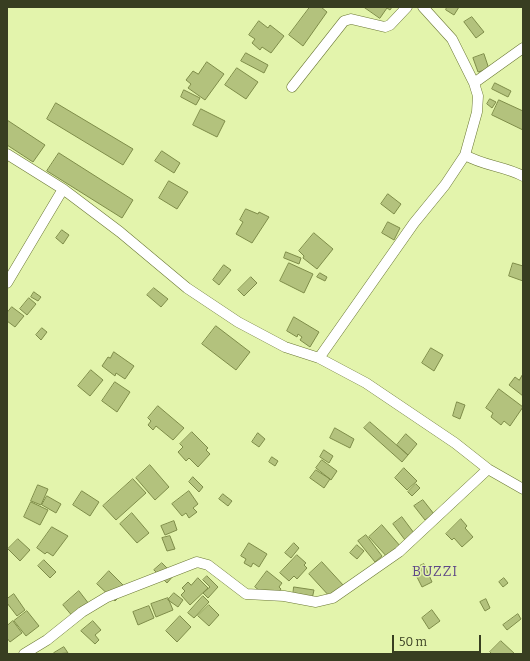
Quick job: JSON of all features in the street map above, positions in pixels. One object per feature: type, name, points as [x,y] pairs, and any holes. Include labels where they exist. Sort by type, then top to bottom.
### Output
[{"type":"street","points":[[292,87],[344,20],[351,19],[385,27],[390,25],[407,7]]},
{"type":"street","points":[[319,358],[414,223],[445,185],[465,155],[477,112],[478,96],[474,83],[452,39],[423,7]]},
{"type":"street","points":[[474,83],[523,48]]},
{"type":"street","points":[[7,154],[64,189],[120,232],[187,288],[225,313],[285,347],[319,358],[366,383],[455,443],[488,469],[523,489]]},
{"type":"street","points":[[465,155],[478,162],[511,170],[523,176]]},
{"type":"street","points":[[7,283],[64,189]]},
{"type":"street","points":[[24,654],[47,640],[82,612],[107,597],[197,562],[208,565],[233,586],[246,594],[284,596],[316,602],[333,598],[399,552],[488,469]]},
{"type":"building","points":[[310,7],[321,7],[327,12],[303,46],[289,35]]},
{"type":"building","points":[[364,7],[392,7],[390,10],[387,8],[380,18]]},
{"type":"building","points":[[447,7],[459,7],[454,15],[446,10]]},
{"type":"building","points":[[472,17],[484,32],[476,38],[464,22]]},
{"type":"building","points":[[259,21],[268,28],[270,25],[284,36],[271,53],[262,47],[260,50],[252,43],[255,39],[249,35]]},
{"type":"building","points":[[246,53],[268,65],[264,73],[241,61]]},
{"type":"building","points":[[484,54],[489,69],[478,72],[473,58]]},
{"type":"building","points":[[207,62],[224,74],[205,100],[188,88],[191,84],[186,80],[193,71],[198,74]]},
{"type":"building","points":[[237,68],[258,82],[246,99],[225,85]]},
{"type":"building","points":[[495,83],[511,91],[508,97],[492,89]]},
{"type":"building","points":[[184,90],[200,98],[196,105],[181,97]]},
{"type":"building","points":[[490,99],[496,102],[492,108],[487,104]]},
{"type":"building","points":[[499,100],[523,111],[523,130],[492,115]]},
{"type":"building","points":[[56,103],[133,149],[123,165],[47,119]]},
{"type":"building","points":[[201,109],[225,121],[217,137],[193,125]]},
{"type":"building","points":[[7,120],[45,145],[33,162],[7,145]]},
{"type":"building","points":[[162,151],[180,163],[174,173],[155,161]]},
{"type":"building","points":[[59,153],[133,200],[122,218],[47,171]]},
{"type":"building","points":[[169,181],[188,192],[177,209],[159,198]]},
{"type":"building","points":[[388,194],[401,204],[394,214],[381,204]]},
{"type":"building","points":[[246,209],[258,214],[259,212],[269,217],[252,243],[236,234],[243,222],[240,220]]},
{"type":"building","points":[[388,222],[400,228],[394,240],[382,233]]},
{"type":"building","points":[[62,230],[69,235],[63,244],[56,238]]},
{"type":"building","points":[[314,233],[333,249],[317,269],[303,258],[304,256],[299,251]]},
{"type":"building","points":[[286,252],[301,258],[299,264],[284,258]]},
{"type":"building","points":[[289,263],[313,274],[304,293],[280,281]]},
{"type":"building","points":[[513,263],[523,266],[523,281],[509,276]]},
{"type":"building","points":[[224,265],[231,270],[219,285],[213,280]]},
{"type":"building","points":[[320,273],[327,277],[325,281],[317,277]]},
{"type":"building","points":[[251,277],[257,283],[244,296],[238,290]]},
{"type":"building","points":[[154,288],[168,299],[161,307],[147,295]]},
{"type":"building","points":[[34,292],[41,297],[38,301],[31,297]]},
{"type":"building","points":[[29,298],[36,304],[27,315],[20,309]]},
{"type":"building","points":[[12,307],[24,316],[15,327],[7,321],[7,313]]},
{"type":"building","points":[[294,317],[319,332],[310,347],[300,340],[302,337],[298,334],[297,337],[287,331]]},
{"type":"building","points":[[216,326],[250,352],[236,370],[202,344]]},
{"type":"building","points":[[42,328],[47,332],[41,340],[36,335]]},
{"type":"building","points":[[431,348],[443,355],[434,371],[422,363]]},
{"type":"building","points":[[114,352],[134,366],[125,379],[116,373],[115,376],[102,366],[108,357],[110,358]]},
{"type":"building","points":[[91,370],[103,380],[90,396],[78,386]]},
{"type":"building","points":[[523,374],[523,396],[509,385],[515,377],[519,380]]},
{"type":"building","points":[[115,382],[130,392],[117,412],[102,401]]},
{"type":"building","points":[[499,389],[523,407],[510,426],[504,421],[501,425],[491,417],[493,413],[486,408]]},
{"type":"building","points":[[457,402],[465,405],[460,419],[453,416]]},
{"type":"building","points":[[158,406],[184,428],[173,440],[156,426],[153,430],[148,425],[151,421],[148,418]]},
{"type":"building","points":[[370,422],[408,455],[402,462],[364,428]]},
{"type":"building","points":[[335,428],[354,439],[350,448],[330,438]]},
{"type":"building","points":[[192,432],[208,448],[206,450],[210,454],[198,467],[189,458],[186,461],[178,452],[183,447],[180,444]]},
{"type":"building","points":[[258,433],[265,439],[259,447],[252,442]]},
{"type":"building","points":[[406,434],[417,444],[408,455],[397,445]]},
{"type":"building","points":[[324,450],[333,456],[329,463],[320,457]]},
{"type":"building","points":[[272,457],[278,461],[275,466],[269,462]]},
{"type":"building","points":[[322,460],[337,471],[331,480],[316,468]]},
{"type":"building","points":[[150,465],[169,487],[155,500],[136,478]]},
{"type":"building","points":[[404,468],[417,481],[407,490],[395,478]]},
{"type":"building","points":[[316,470],[330,479],[324,488],[310,478]]},
{"type":"building","points":[[193,477],[203,487],[199,492],[189,482]]},
{"type":"building","points":[[133,479],[146,493],[116,520],[103,506]]},
{"type":"building","points":[[416,484],[420,488],[412,496],[408,492]]},
{"type":"building","points":[[38,485],[48,489],[41,505],[31,501]]},
{"type":"building","points":[[82,491],[99,502],[90,516],[73,505]]},
{"type":"building","points":[[189,491],[198,504],[193,508],[197,512],[189,518],[186,513],[182,516],[172,504]]},
{"type":"building","points":[[223,494],[232,501],[228,506],[219,499]]},
{"type":"building","points":[[47,496],[61,504],[56,513],[42,505]]},
{"type":"building","points":[[423,500],[434,514],[425,520],[414,506]]},
{"type":"building","points":[[31,502],[48,510],[40,525],[24,517]]},
{"type":"building","points":[[132,513],[149,533],[137,543],[120,524]]},
{"type":"building","points":[[402,517],[414,533],[405,540],[393,524]]},
{"type":"building","points":[[461,519],[467,526],[465,528],[473,537],[462,547],[454,538],[452,540],[446,534]]},
{"type":"building","points":[[174,521],[177,530],[165,535],[161,526]]},
{"type":"building","points":[[382,525],[401,547],[388,558],[369,537]]},
{"type":"building","points":[[52,527],[68,536],[53,556],[47,552],[45,554],[37,548]]},
{"type":"building","points":[[366,535],[382,556],[375,562],[358,541]]},
{"type":"building","points":[[170,536],[175,549],[167,551],[162,538]]},
{"type":"building","points":[[18,539],[30,550],[20,561],[8,549]]},
{"type":"building","points":[[249,543],[267,554],[259,567],[253,563],[251,567],[244,563],[246,559],[241,556]]},
{"type":"building","points":[[294,543],[299,548],[291,558],[285,553]]},
{"type":"building","points":[[357,545],[364,551],[357,559],[350,553]]},
{"type":"building","points":[[297,555],[306,563],[304,565],[307,568],[297,579],[294,576],[289,581],[280,573]]},
{"type":"building","points":[[44,560],[56,572],[50,578],[38,566]]},
{"type":"building","points":[[322,562],[344,586],[331,598],[309,574]]},
{"type":"building","points":[[162,563],[174,575],[167,583],[154,570]]},
{"type":"building","points":[[424,564],[432,582],[422,587],[413,569]]},
{"type":"building","points":[[109,571],[127,589],[115,601],[97,584]]},
{"type":"building","points":[[267,571],[282,583],[279,587],[281,589],[276,596],[270,599],[255,587]]},
{"type":"building","points":[[207,576],[218,587],[208,598],[203,593],[210,587],[203,580]]},
{"type":"building","points":[[198,578],[208,588],[190,605],[181,595],[185,591],[182,588],[188,582],[191,585]]},
{"type":"building","points":[[504,578],[508,583],[503,587],[499,582]]},
{"type":"building","points":[[294,587],[314,590],[312,599],[293,596]]},
{"type":"building","points":[[79,591],[89,604],[74,618],[63,605]]},
{"type":"building","points":[[174,593],[183,600],[178,607],[168,600]]},
{"type":"building","points":[[14,594],[25,610],[17,616],[7,603],[7,599]]},
{"type":"building","points":[[203,596],[209,602],[194,618],[188,613]]},
{"type":"building","points":[[168,598],[173,610],[156,617],[151,604]]},
{"type":"building","points":[[486,599],[490,608],[485,611],[480,602]]},
{"type":"building","points":[[209,605],[219,615],[209,626],[198,616]]},
{"type":"building","points":[[149,606],[154,618],[138,625],[133,612]]},
{"type":"building","points":[[432,610],[440,621],[429,629],[422,618]]},
{"type":"building","points":[[27,611],[39,626],[26,636],[14,621]]},
{"type":"building","points":[[518,614],[521,619],[507,630],[503,625]]},
{"type":"building","points":[[180,616],[191,627],[177,642],[166,631]]},
{"type":"building","points":[[13,621],[22,633],[10,642],[7,638],[7,626]]},
{"type":"building","points":[[93,621],[101,630],[95,635],[99,640],[95,644],[81,631]]},
{"type":"building","points":[[501,641],[515,654],[492,654],[490,652]]},
{"type":"building","points":[[64,647],[68,653],[54,653]]},
{"type":"district","name":"BUZZI","points":[[435,572]]}]
